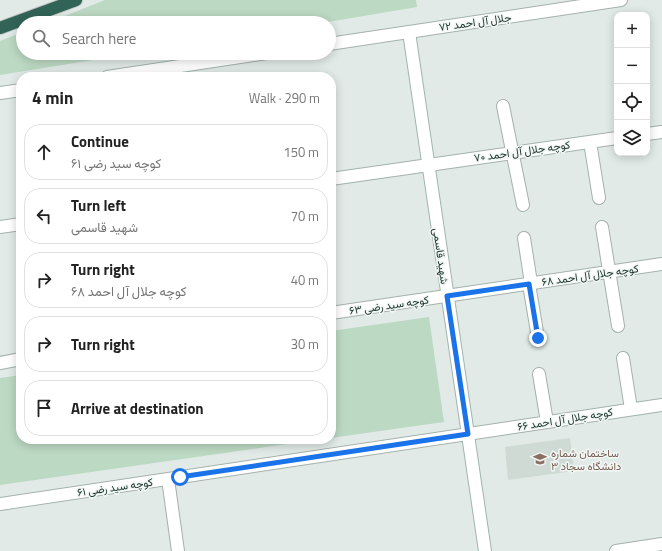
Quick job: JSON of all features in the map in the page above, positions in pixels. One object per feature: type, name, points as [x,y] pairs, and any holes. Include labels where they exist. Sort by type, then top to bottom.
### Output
[{"type":"highway","points":[[33,16],[76,0]]},
{"type":"highway","points":[[0,28],[16,22]]},
{"type":"street","name":"جلال آل احمد ۷۲","points":[[336,43],[621,0]]},
{"type":"street","name":"شهید قاسمی","points":[[409,32],[485,551]]},
{"type":"street","points":[[140,72],[220,60]]},
{"type":"street","points":[[0,93],[16,91]]},
{"type":"street","points":[[503,106],[523,205]]},
{"type":"street","points":[[650,134],[662,132]]},
{"type":"street","name":"کوچه جلال آل احمد ۷۰","points":[[336,178],[614,138]]},
{"type":"street","points":[[590,142],[599,198]]},
{"type":"street","points":[[0,227],[16,225]]},
{"type":"street","points":[[602,227],[618,326]]},
{"type":"street","points":[[524,238],[538,338]]},
{"type":"street","name":"کوچه جلال آل احمد ۶۸","points":[[447,296],[662,264]]},
{"type":"street","name":"کوچه سید رضی ۶۳","points":[[336,312],[447,296]]},
{"type":"street","points":[[623,358],[631,409]]},
{"type":"street","points":[[0,362],[16,360]]},
{"type":"street","points":[[539,374],[547,422]]},
{"type":"street","name":"کوچه جلال آل احمد ۶۶","points":[[468,434],[662,405]]},
{"type":"street","name":"کوچه سید رضی ۶۱","points":[[0,504],[468,434]]},
{"type":"street","points":[[168,479],[178,551]]},
{"type":"street","points":[[616,551],[662,544]]},
{"type":"shaded area","name":"ساختمان شماره ۳ دانشگاه سجاد","points":[[570,438],[574,471],[508,480],[505,447]]},
{"type":"green space","points":[[105,0],[416,0],[417,7],[336,21],[336,16],[65,16]]},
{"type":"green space","points":[[16,35],[16,60],[93,60],[0,75],[0,41]]},
{"type":"green space","points":[[429,317],[444,422],[336,437],[336,330]]},
{"type":"green space","points":[[16,376],[16,444],[288,444],[0,485],[0,378]]},
{"type":"place","name":"ساختمان شماره ۳ دانشگاه سجاد","points":[[540,459]]},
{"type":"route","points":[[180,477],[468,434],[447,296],[529,284],[538,338]]}]
